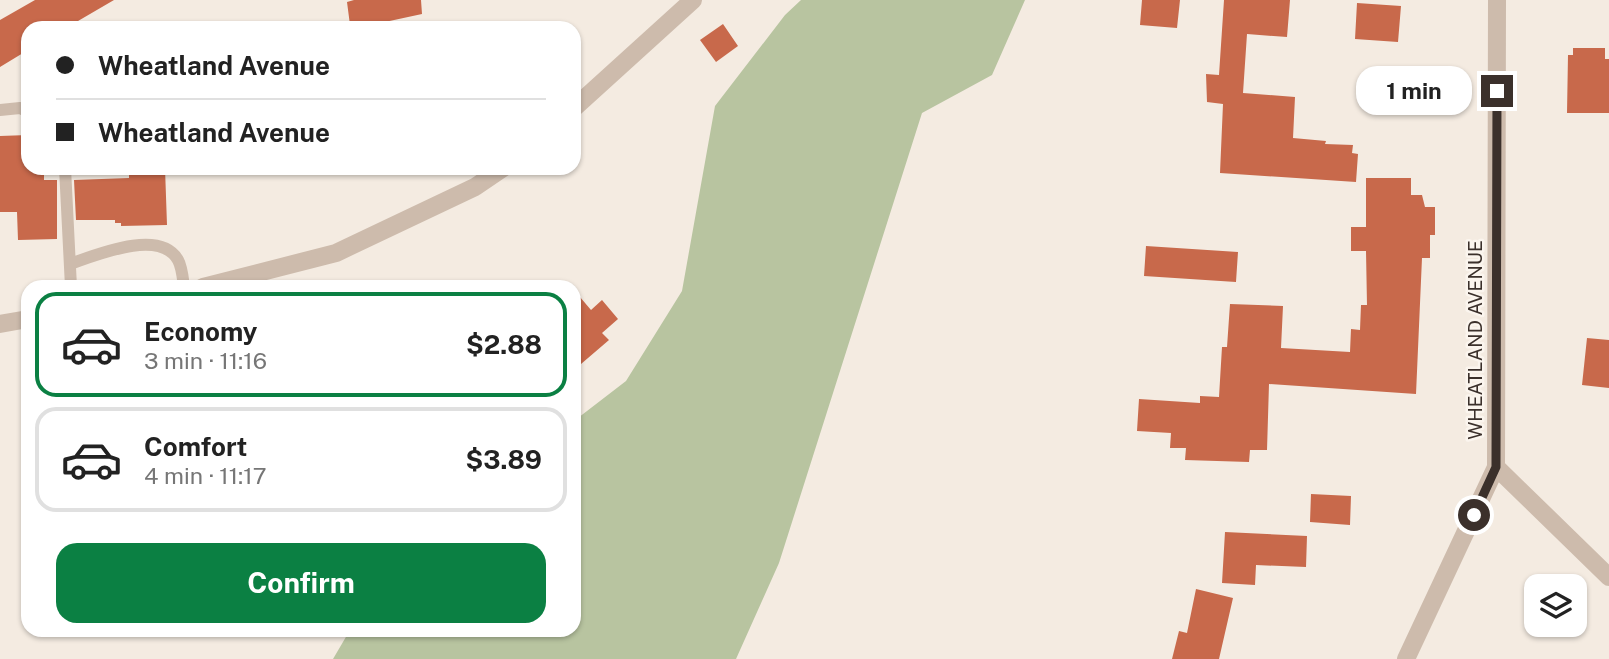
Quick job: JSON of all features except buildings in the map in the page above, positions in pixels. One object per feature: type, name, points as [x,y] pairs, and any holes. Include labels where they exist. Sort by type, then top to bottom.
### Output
[{"type":"street","points":[[581,102],[693,0]]},
{"type":"street","name":"WHEATLAND AVENUE","points":[[1406,659],[1496,467],[1497,0]]},
{"type":"street","points":[[230,280],[336,253],[475,187],[493,175]]},
{"type":"street","points":[[0,324],[21,320]]},
{"type":"street","points":[[1496,467],[1609,577]]},
{"type":"lane","points":[[0,110],[21,108]]},
{"type":"lane","points":[[65,175],[71,280]]},
{"type":"lane","points":[[70,264],[120,247],[141,244],[169,251],[179,261],[183,280]]},
{"type":"green space","points":[[801,0],[1025,0],[992,75],[922,113],[779,563],[736,659],[333,659],[346,637],[581,637],[581,416],[626,381],[682,291],[715,106],[785,15]]},
{"type":"route","points":[[1474,515],[1496,467],[1497,91]]}]
